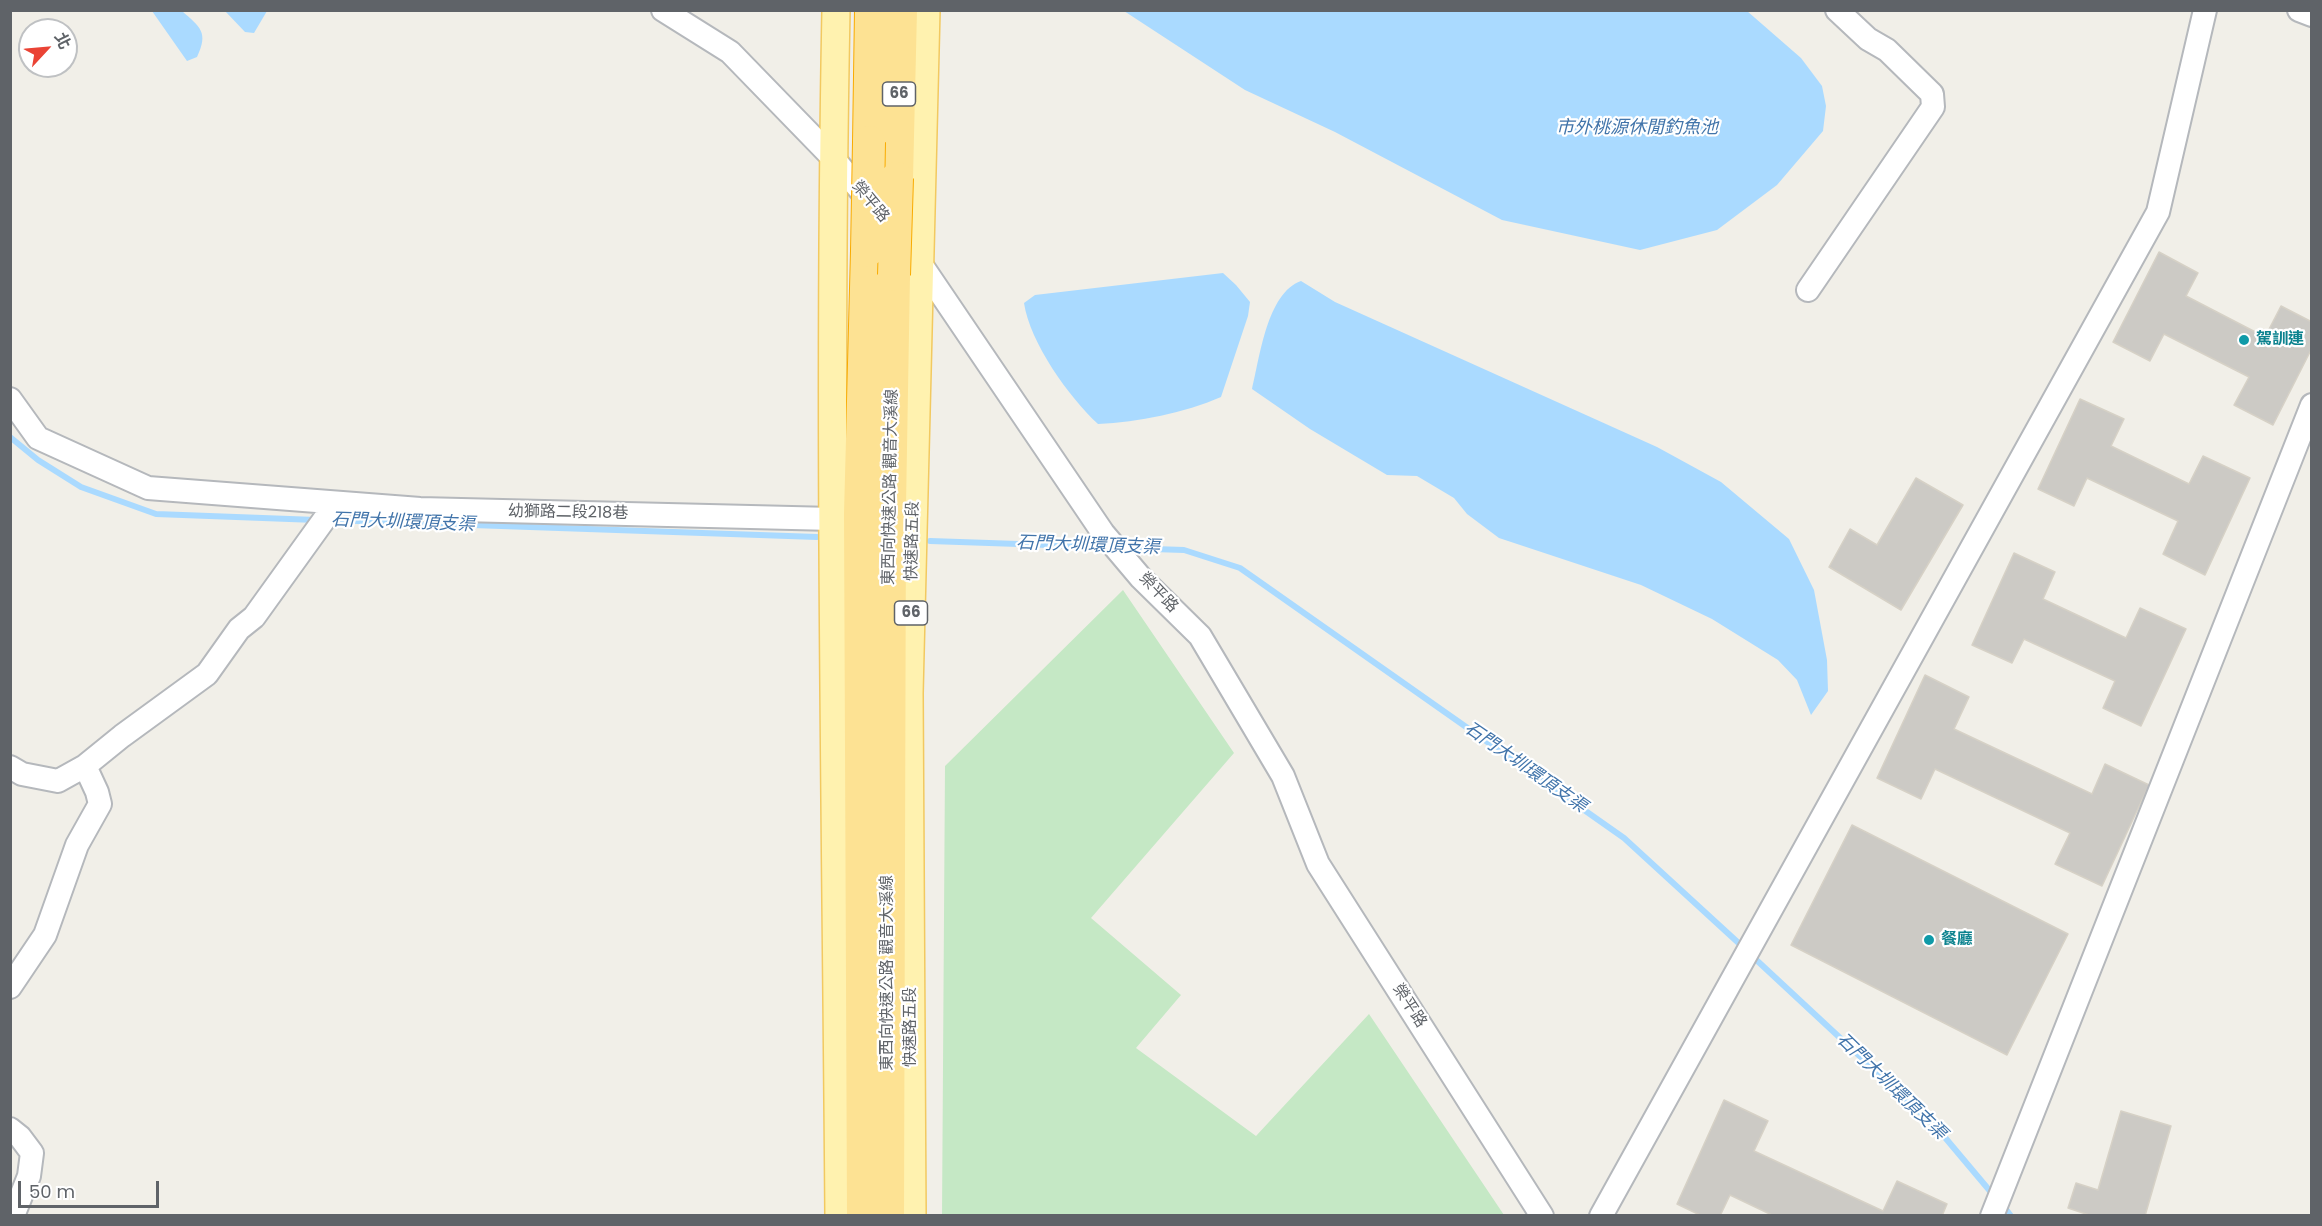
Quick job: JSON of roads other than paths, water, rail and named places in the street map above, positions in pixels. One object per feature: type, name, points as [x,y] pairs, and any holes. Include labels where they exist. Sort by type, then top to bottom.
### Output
[{"type":"highway","name":"東西向快速公路 觀音大溪線","points":[[863,1215],[867,250],[871,10]]},
{"type":"highway","name":"東西向快速公路 觀音大溪線","points":[[888,1215],[867,535],[907,268],[901,10]]},
{"type":"main road","name":"66","points":[[836,10],[833,158],[867,535],[839,1215]]},
{"type":"main road","name":"快速路五段","points":[[912,1215],[907,268],[926,10]]},
{"type":"street","name":"榮平路","points":[[663,10],[730,52],[833,158],[907,268],[1103,533],[1141,578],[1200,636],[1283,776],[1318,864],[1542,1215]]},
{"type":"street","points":[[1808,290],[1933,107],[1932,94],[1887,50],[1868,39],[1837,10]]},
{"type":"street","points":[[1601,1215],[2158,212],[2205,10]]},
{"type":"street","points":[[2299,10],[2312,15]]},
{"type":"street","name":"幼獅路二段218巷","points":[[10,399],[39,438],[148,488],[328,514],[420,509],[867,535]]},
{"type":"street","points":[[1992,1215],[2312,405]]},
{"type":"street","points":[[10,767],[22,774],[57,781],[85,766],[207,674],[239,629],[254,616],[328,514]]},
{"type":"street","points":[[16,977],[45,935],[77,845],[100,804],[85,766]]},
{"type":"street","points":[[10,1129],[20,1137],[32,1153],[29,1176],[13,1215]]},
{"type":"water","points":[[152,11],[182,11],[194,21],[202,36],[201,49],[197,57],[187,61]]},
{"type":"water","points":[[225,11],[267,11],[254,33],[245,32]]},
{"type":"water","name":"市外桃源休閒釣魚池","points":[[1124,11],[1747,11],[1801,58],[1822,86],[1826,106],[1823,131],[1777,185],[1717,230],[1640,250],[1502,220],[1335,132],[1245,90]]},
{"type":"water","points":[[1223,273],[1250,302],[1248,316],[1221,397],[1192,408],[1145,419],[1098,424],[1063,384],[1042,352],[1024,303],[1035,295]]},
{"type":"water","points":[[1301,281],[1335,302],[1657,447],[1721,482],[1789,539],[1814,590],[1827,660],[1828,691],[1811,715],[1797,680],[1778,660],[1712,619],[1641,585],[1499,538],[1467,514],[1454,498],[1417,476],[1387,475],[1310,429],[1252,389],[1262,344],[1273,312],[1280,298],[1289,288]]},
{"type":"waterway","name":"石門大圳環頂支渠","points":[[10,437],[38,460],[81,487],[156,514],[316,520]]},
{"type":"waterway","name":"石門大圳環頂支渠","points":[[329,520],[817,537]]},
{"type":"waterway","name":"石門大圳環頂支渠","points":[[930,541],[1107,547]]},
{"type":"waterway","name":"石門大圳環頂支渠","points":[[1123,548],[1184,550],[1240,568],[1624,838],[1744,948]]},
{"type":"waterway","name":"石門大圳環頂支渠","points":[[1751,955],[1937,1128],[1995,1197]]},
{"type":"waterway","name":"石門大圳環頂支渠","points":[[2002,1204],[2011,1216]]},
{"type":"place","name":"駕訓連","points":[[2244,340]]},
{"type":"place","name":"餐廳","points":[[1929,940]]}]
